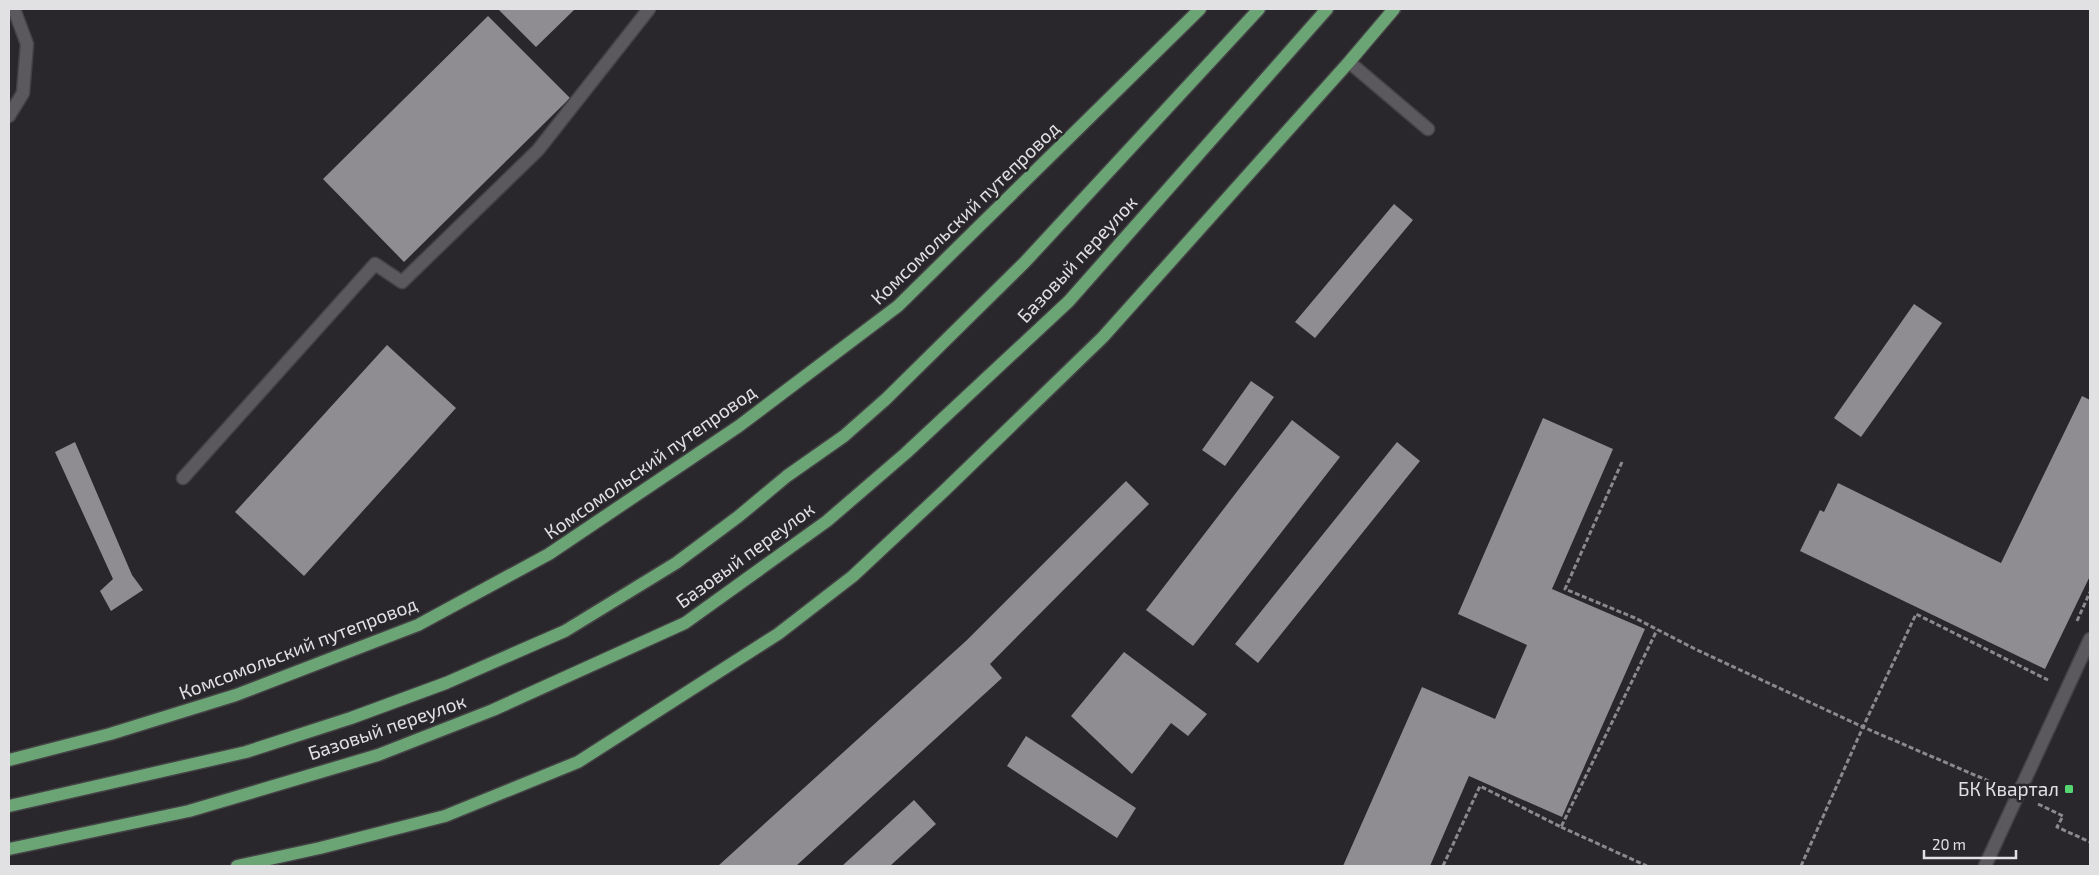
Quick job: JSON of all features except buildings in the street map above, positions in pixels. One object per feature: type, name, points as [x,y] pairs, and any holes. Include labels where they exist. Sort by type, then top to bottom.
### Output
[{"type":"main road","name":"Комсомольский путепровод","points":[[9,760],[110,734],[236,695],[418,625],[549,554],[739,426],[898,306],[1200,9]]},
{"type":"main road","name":"Базовый переулок","points":[[9,806],[246,752],[360,715],[446,683],[565,631],[676,563],[739,516],[787,476],[844,436],[886,399],[1025,262],[1259,9]]},
{"type":"main road","name":"Базовый переулок","points":[[9,849],[189,811],[378,754],[493,710],[684,622],[827,521],[906,453],[1069,302],[1328,9]]},
{"type":"main road","points":[[236,866],[320,848],[445,816],[578,762],[778,634],[853,576],[1103,337],[1349,62],[1394,9]]},
{"type":"lane","points":[[9,116],[23,93],[28,44],[14,9]]},
{"type":"lane","points":[[183,478],[375,264],[402,282],[538,150],[650,9]]},
{"type":"lane","points":[[1349,62],[1428,129]]},
{"type":"lane","points":[[1985,866],[2090,639]]},
{"type":"path","points":[[1622,462],[1565,589],[1635,618],[1863,727],[2064,816],[2058,827],[2090,842]]},
{"type":"path","points":[[2074,626],[2090,592]]},
{"type":"path","points":[[1801,866],[1916,614],[2048,680],[2052,671]]},
{"type":"path","points":[[1561,827],[1657,630]]},
{"type":"path","points":[[1443,866],[1480,786],[1561,827],[1647,866]]},
{"type":"place","name":"БК Квартал","points":[[2069,789]]}]
